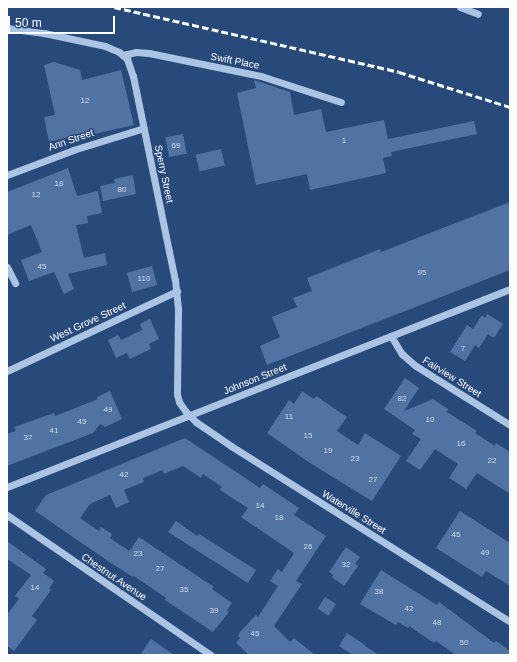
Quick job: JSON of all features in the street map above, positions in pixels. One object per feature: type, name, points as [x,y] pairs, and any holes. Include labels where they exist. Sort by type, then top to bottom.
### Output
[{"type":"street","points":[[460,7],[478,14]]},
{"type":"street","points":[[7,28],[44,33],[105,46],[123,55]]},
{"type":"street","name":"Swift Place","points":[[123,55],[149,53],[261,76],[341,102]]},
{"type":"street","name":"Sperry Street","points":[[123,55],[130,66],[177,291],[176,394],[182,407],[189,416]]},
{"type":"street","name":"Ann Street","points":[[7,175],[73,150],[144,128]]},
{"type":"street","points":[[7,267],[15,283]]},
{"type":"street","name":"Johnson Street","points":[[7,487],[510,289]]},
{"type":"street","name":"West Grove Street","points":[[7,371],[177,291]]},
{"type":"street","name":"Fairview Street","points":[[391,336],[402,354],[416,366],[510,425]]},
{"type":"street","name":"Waterville Street","points":[[189,416],[231,446],[510,622]]},
{"type":"street","name":"Chestnut Avenue","points":[[7,515],[210,655]]},
{"type":"building","points":[[54,62],[80,70],[82,80],[121,70],[134,125],[90,135],[89,132],[49,142],[44,117],[55,115],[44,65]]},
{"type":"building","points":[[254,80],[290,92],[294,115],[321,109],[326,132],[384,120],[388,139],[474,121],[477,134],[391,152],[392,156],[383,158],[386,173],[310,190],[307,174],[256,185],[237,93],[256,88]]},
{"type":"building","points":[[183,134],[187,154],[169,157],[165,137]]},
{"type":"building","points":[[221,149],[225,166],[199,171],[196,155]]},
{"type":"building","points":[[68,168],[77,196],[98,191],[102,213],[87,216],[88,223],[76,225],[84,258],[105,253],[107,265],[68,274],[74,289],[64,294],[54,272],[29,281],[21,260],[42,252],[31,225],[7,235],[7,192]]},
{"type":"building","points":[[133,175],[136,194],[103,201],[100,186],[115,183],[114,179]]},
{"type":"building","points":[[510,202],[510,270],[267,365],[260,346],[280,337],[272,317],[297,307],[293,298],[312,291],[307,278],[380,249],[381,252]]},
{"type":"building","points":[[152,266],[157,285],[132,292],[127,273]]},
{"type":"building","points":[[487,314],[503,324],[494,338],[488,334],[479,348],[475,345],[465,361],[450,352],[467,325],[473,329],[482,315],[485,318]]},
{"type":"building","points":[[150,319],[159,339],[149,344],[151,349],[130,359],[127,353],[116,358],[108,340],[118,335],[121,340],[142,330],[140,324]]},
{"type":"building","points":[[405,378],[419,388],[404,411],[433,399],[448,409],[447,412],[477,431],[475,433],[495,446],[496,443],[510,452],[510,494],[477,473],[466,489],[449,478],[458,464],[435,449],[420,470],[406,461],[421,439],[412,434],[415,430],[384,409]]},
{"type":"building","points":[[110,391],[122,419],[105,427],[100,424],[93,433],[7,466],[7,434],[16,431],[14,427],[54,413],[55,416],[98,399],[97,397]]},
{"type":"building","points":[[302,391],[314,399],[316,396],[347,417],[337,431],[358,445],[365,433],[401,456],[372,501],[310,463],[267,433],[289,400],[294,404]]},
{"type":"building","points":[[185,438],[260,488],[263,484],[299,508],[294,515],[326,536],[296,581],[302,584],[274,626],[290,642],[294,638],[315,655],[249,655],[236,643],[240,638],[238,636],[240,632],[256,615],[258,617],[278,586],[270,581],[278,569],[282,572],[294,553],[241,517],[248,508],[220,490],[222,487],[203,474],[201,478],[183,466],[164,474],[163,470],[143,478],[144,482],[124,490],[129,502],[116,508],[110,495],[90,504],[80,518],[99,531],[101,527],[112,534],[110,538],[129,551],[131,548],[133,549],[132,547],[139,537],[214,587],[212,589],[232,603],[227,610],[229,612],[213,632],[165,600],[166,598],[134,576],[133,577],[108,561],[35,511],[46,495]]},
{"type":"building","points":[[460,511],[510,543],[510,586],[486,571],[482,577],[436,548]]},
{"type":"building","points":[[176,521],[197,536],[199,534],[256,570],[248,583],[168,532]]},
{"type":"building","points":[[7,541],[46,569],[43,573],[54,581],[49,589],[51,590],[32,616],[37,620],[14,651],[7,646],[7,615],[19,599],[15,596],[31,575],[7,559]]},
{"type":"building","points":[[346,547],[360,557],[355,564],[358,566],[344,586],[332,577],[333,575],[329,572]]},
{"type":"building","points":[[381,570],[437,605],[439,602],[494,643],[496,641],[510,651],[510,655],[456,655],[436,641],[434,643],[409,626],[408,628],[398,622],[396,625],[360,604]]},
{"type":"building","points":[[325,597],[336,604],[329,616],[318,609]]},
{"type":"building","points":[[347,633],[379,655],[353,655],[339,646]]},
{"type":"building","points":[[151,639],[174,655],[140,655]]},
{"type":"railway","points":[[114,7],[399,72],[510,107]]}]
